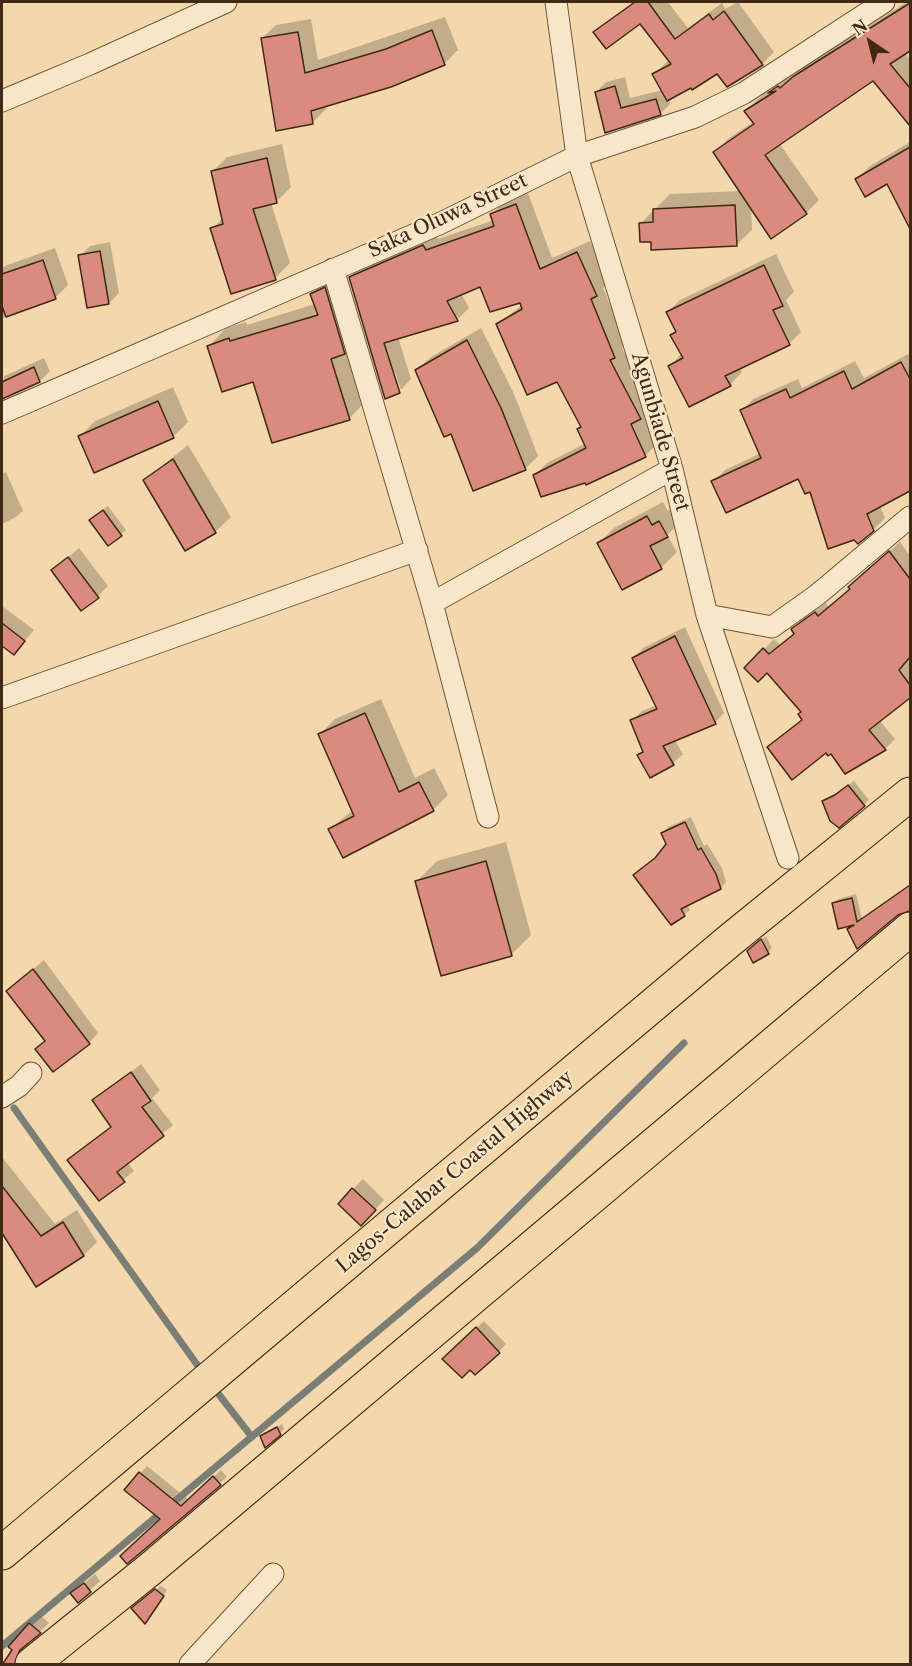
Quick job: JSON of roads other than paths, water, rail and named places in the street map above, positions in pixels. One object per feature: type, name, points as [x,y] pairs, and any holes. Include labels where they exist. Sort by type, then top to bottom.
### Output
[{"type":"highway","name":"Lagos-Calabar Coastal Highway","points":[[2,1553],[711,956],[910,794]]},
{"type":"highway","points":[[32,1665],[201,1527],[910,929]]},
{"type":"street","points":[[2,101],[226,2]]},
{"type":"street","name":"Agunbiade Street","points":[[556,2],[577,156],[672,469],[707,615],[788,858]]},
{"type":"street","name":"Saka Oluwa Street","points":[[2,413],[439,224],[577,156],[695,117],[744,93],[884,2]]},
{"type":"street","points":[[333,269],[432,603],[488,818]]},
{"type":"street","points":[[432,603],[672,469]]},
{"type":"street","points":[[707,615],[772,627],[817,595],[910,517]]},
{"type":"street","points":[[2,698],[417,550]]},
{"type":"street","points":[[2,1097],[19,1086],[31,1072]]},
{"type":"street","points":[[190,1665],[273,1574]]},
{"type":"waterway","points":[[2,1646],[477,1248],[684,1043]]},
{"type":"waterway","points":[[14,1108],[203,1373]]},
{"type":"waterway","points":[[213,1387],[252,1437]]}]
